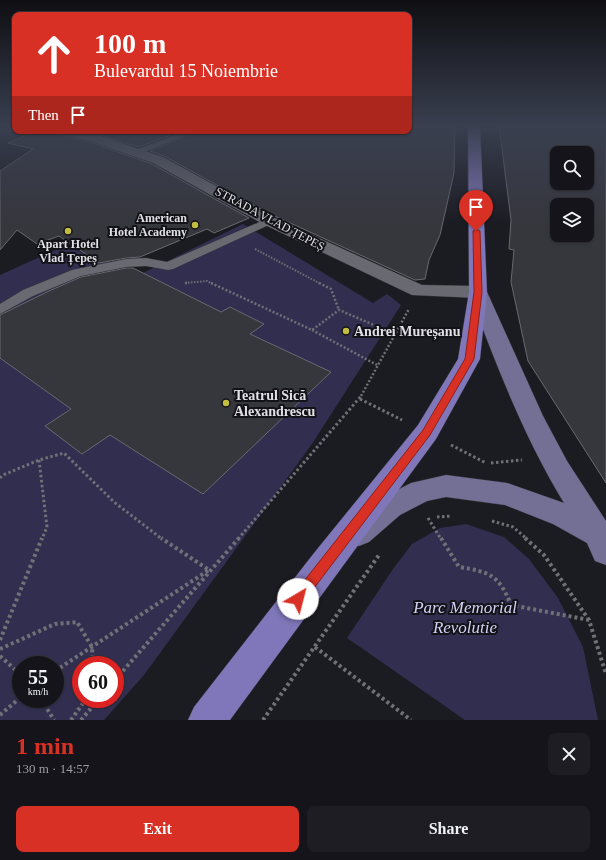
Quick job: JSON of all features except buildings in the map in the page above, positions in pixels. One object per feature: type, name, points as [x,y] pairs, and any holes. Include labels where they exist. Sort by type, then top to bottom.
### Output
[{"type":"main road","points":[[207,720],[426,432],[469,359],[478,292],[475,159]]},
{"type":"street","name":"STRADA VLAD ȚEPEȘ","points":[[154,159],[269,221],[341,256],[419,291],[478,292]]},
{"type":"street","points":[[478,292],[520,396],[551,458],[603,540]]},
{"type":"street","points":[[325,563],[390,506],[421,492],[446,486],[507,494],[563,515],[603,540]]},
{"type":"lane","points":[[0,310],[28,293],[76,273],[126,263],[146,262],[168,266],[269,221]]},
{"type":"path","points":[[231,238],[331,289],[339,310],[395,334]]},
{"type":"path","points":[[178,283],[207,281],[312,330],[377,365]]},
{"type":"path","points":[[124,669],[209,570],[360,399],[377,365],[419,291]]},
{"type":"path","points":[[312,330],[339,310]]},
{"type":"path","points":[[0,478],[3,475],[39,460],[64,453],[84,475],[165,543],[209,570]]},
{"type":"path","points":[[487,464],[551,458]]},
{"type":"path","points":[[0,640],[47,527],[39,460]]},
{"type":"path","points":[[421,521],[428,518],[459,516]]},
{"type":"path","points":[[428,518],[459,567],[488,572],[504,586],[511,605],[589,620]]},
{"type":"path","points":[[487,520],[513,527],[544,555],[589,620],[606,674]]},
{"type":"path","points":[[263,720],[382,551]]},
{"type":"path","points":[[64,666],[209,570]]},
{"type":"path","points":[[0,649],[55,624],[77,622],[92,647],[92,656]]},
{"type":"path","points":[[315,648],[411,720]]},
{"type":"path","points":[[0,656],[12,667]]},
{"type":"path","points":[[0,715],[12,705]]},
{"type":"path","points":[[47,708],[54,720]]},
{"type":"path","points":[[71,720],[80,708]]},
{"type":"path","points":[[81,720],[91,708]]},
{"type":"green space","points":[[243,224],[373,303],[387,294],[401,305],[312,444],[144,675],[124,698],[124,656],[72,656],[72,708],[115,708],[104,720],[0,720],[0,275],[64,246],[143,273]]},
{"type":"green space","name":"Parc Memorial Revolutie","points":[[466,524],[504,537],[529,559],[558,598],[583,647],[598,720],[465,720],[347,638],[393,569],[412,544],[440,528]]},
{"type":"place","name":"American Hotel Academy","points":[[195,225]]},
{"type":"place","name":"Apart Hotel Vlad Țepeș","points":[[68,231]]},
{"type":"place","name":"Andrei Mureșanu","points":[[346,331]]},
{"type":"place","name":"Teatrul Sică Alexandrescu","points":[[226,403]]},
{"type":"route","points":[[298,599],[426,432],[469,359],[478,292],[476,231]]}]
